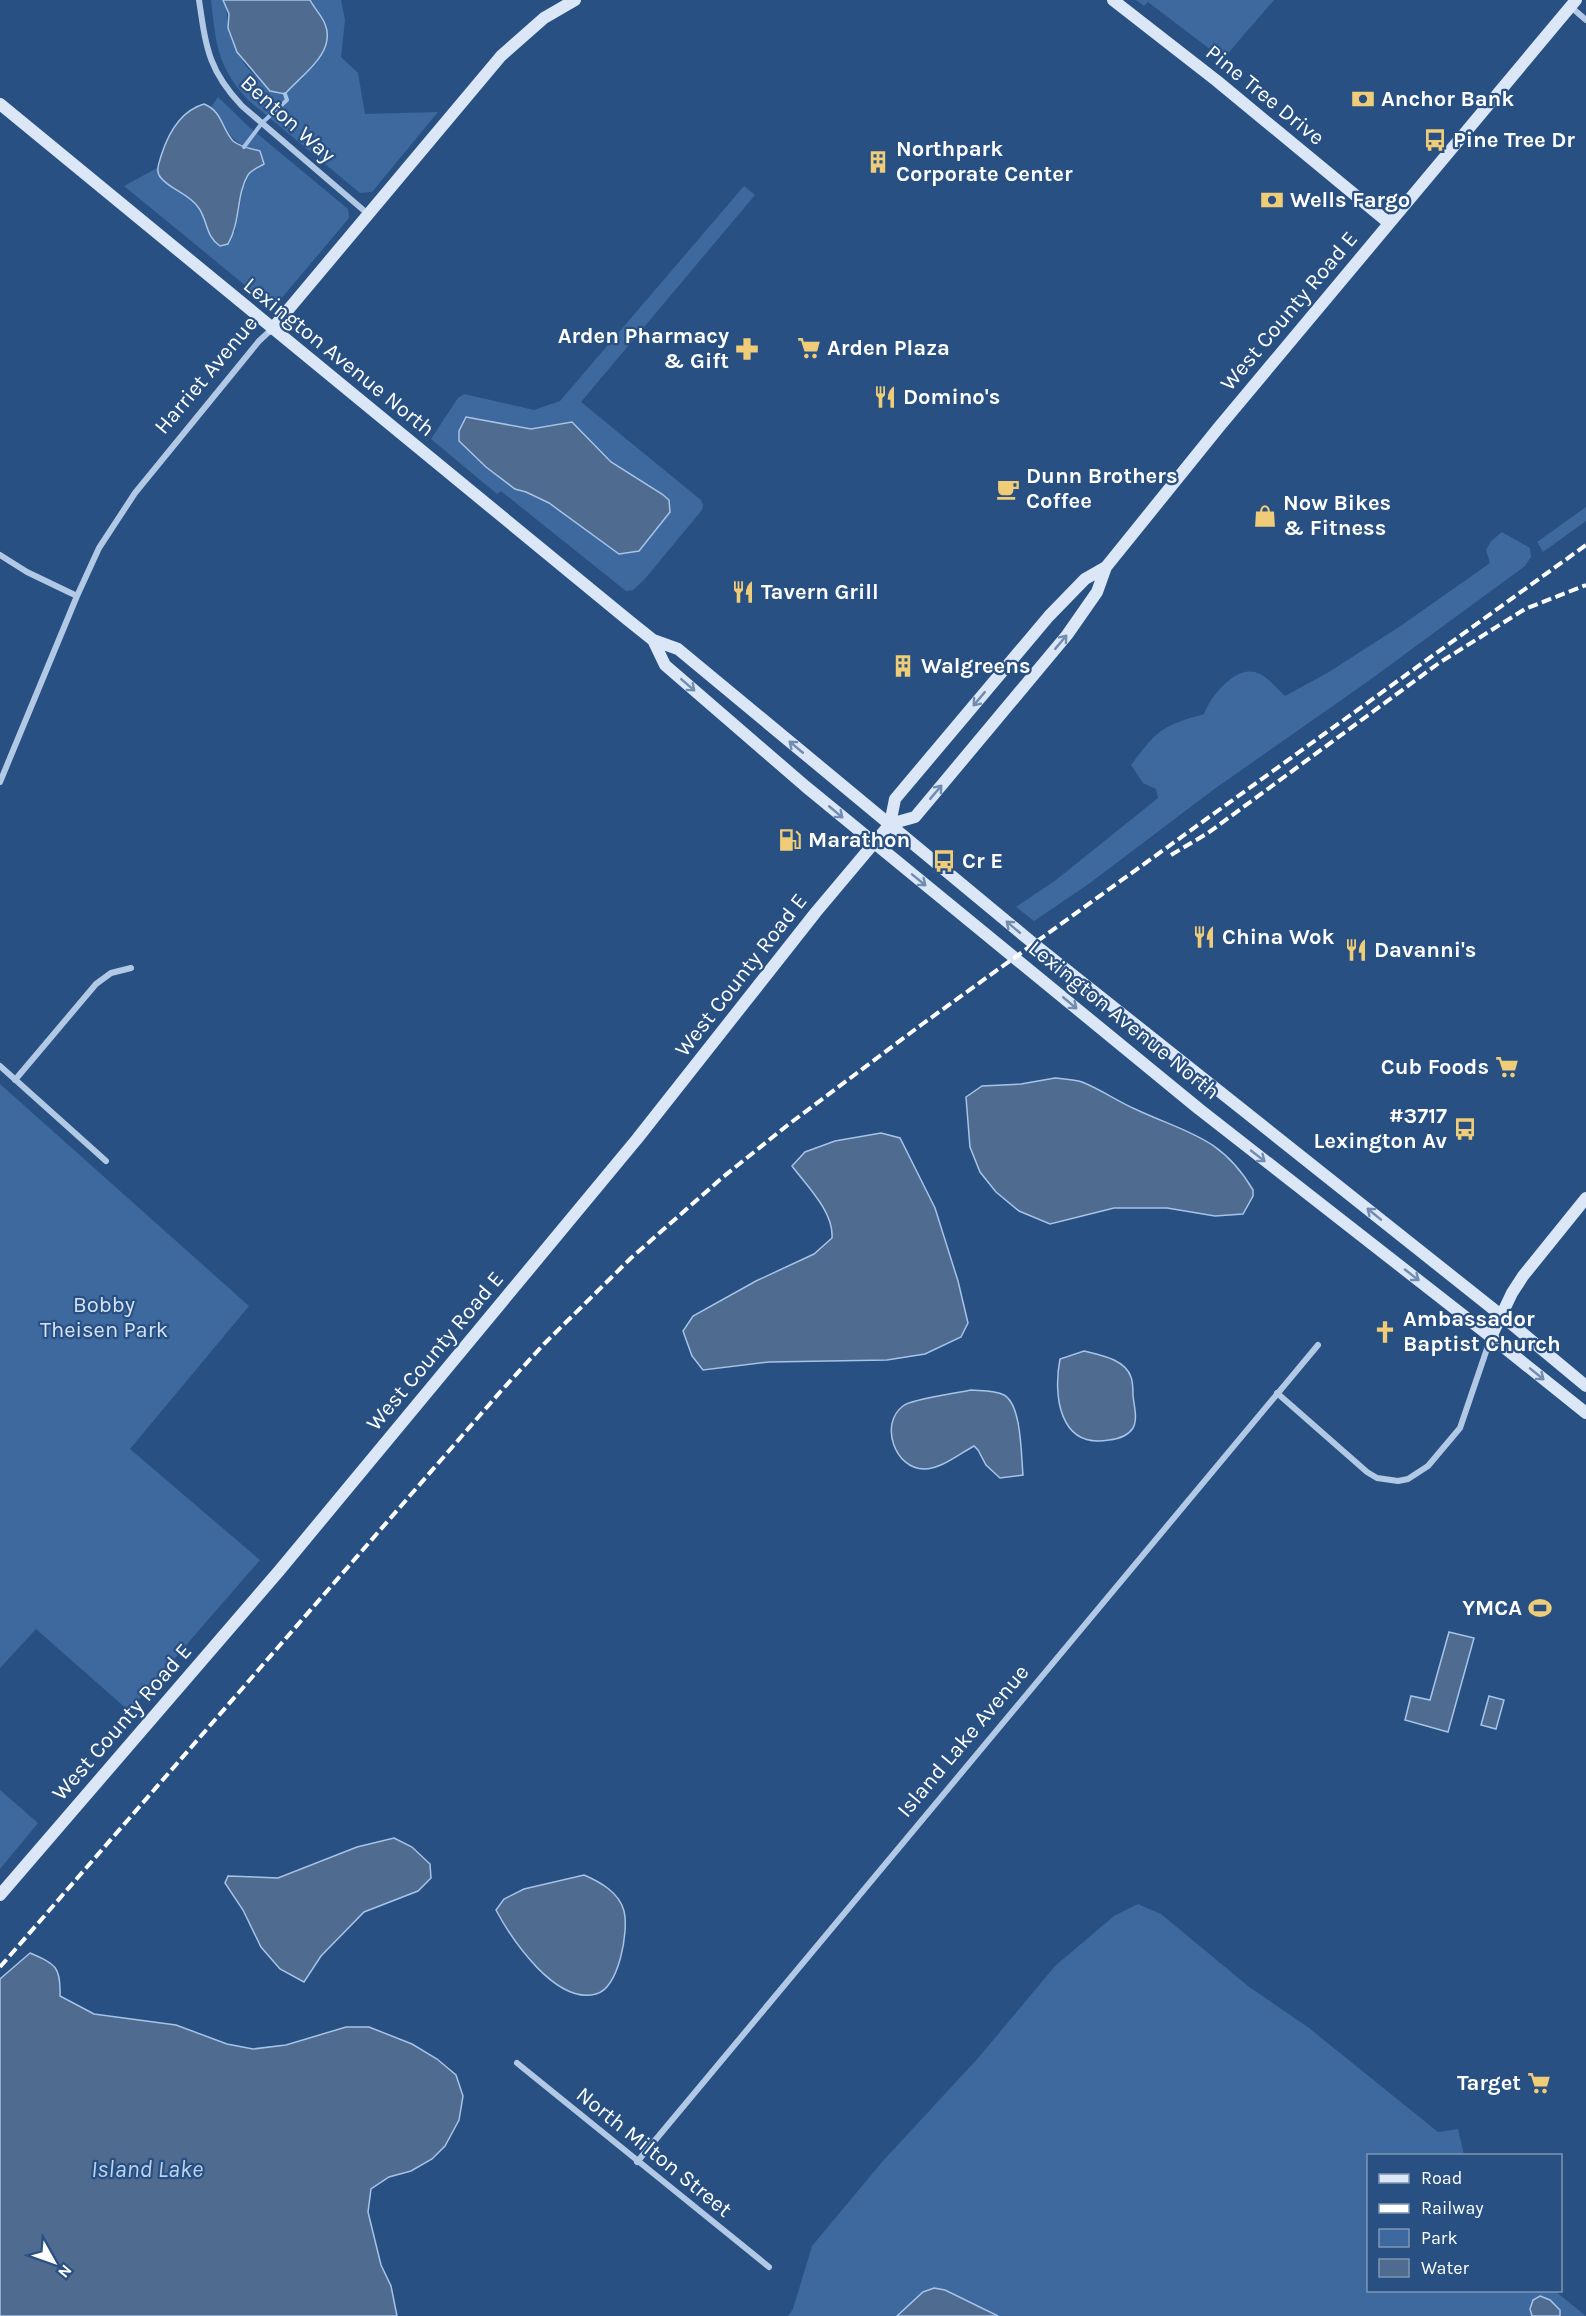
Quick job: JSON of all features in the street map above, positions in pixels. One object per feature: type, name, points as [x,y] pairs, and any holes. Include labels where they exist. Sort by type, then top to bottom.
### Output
[{"type":"street","name":"Benton Way","points":[[199,0],[208,56],[214,72],[227,91],[369,214]]},
{"type":"street","name":"Harriet Avenue","points":[[0,782],[99,548],[135,493],[259,341],[501,56],[544,18],[575,0]]},
{"type":"street","name":"Pine Tree Drive","points":[[1113,0],[1217,81],[1389,223]]},
{"type":"street","name":"West County Road E","points":[[890,824],[915,817],[1067,635],[1097,592],[1106,567],[1219,427],[1573,3]]},
{"type":"street","points":[[1573,3],[1586,20]]},
{"type":"street","name":"Lexington Avenue North","points":[[0,104],[653,640],[678,649],[1034,944],[1502,1316],[1586,1386]]},
{"type":"street","points":[[0,555],[27,572],[77,596]]},
{"type":"street","name":"West County Road E","points":[[0,1895],[279,1571],[714,1044],[816,912],[890,824],[895,799],[902,790],[1049,616],[1085,579],[1106,567]]},
{"type":"street","name":"Lexington Avenue North","points":[[653,640],[665,665],[874,843],[1199,1109],[1586,1413]]},
{"type":"street","points":[[15,1080],[96,984],[111,973],[131,968]]},
{"type":"street","points":[[0,1066],[106,1161]]},
{"type":"street","points":[[1277,1393],[1367,1472],[1388,1481],[1408,1479],[1428,1466],[1460,1428],[1491,1337],[1512,1293],[1586,1198]]},
{"type":"street","name":"Island Lake Avenue","points":[[637,2162],[1318,1345]]},
{"type":"street","name":"North Milton Street","points":[[517,2063],[769,2267]]},
{"type":"green space","points":[[211,0],[223,0],[231,37],[252,73],[264,79],[293,84],[302,79],[325,24],[310,0],[341,0],[345,20],[341,57],[358,73],[365,114],[438,112],[372,192],[360,193],[248,100],[238,88],[220,54]]},
{"type":"green space","points":[[1136,0],[1274,0],[1223,59],[1148,2],[1144,6]]},
{"type":"green space","points":[[218,97],[248,126],[348,209],[349,218],[280,300],[269,304],[124,186],[157,168],[162,178],[193,201],[204,219],[235,232],[243,189],[260,151],[240,144],[230,135],[211,107]]},
{"type":"green space","points":[[744,186],[755,195],[581,402],[701,500],[703,505],[702,510],[633,590],[626,591],[501,491],[497,494],[431,439],[458,398],[464,394],[534,410],[560,401]],"holes":[[[478,418],[531,429],[549,427],[585,436],[611,462],[669,500],[619,554],[549,503],[515,489],[486,467],[459,441],[459,431]]]},
{"type":"green space","points":[[1586,507],[1586,521],[1543,552],[1537,542]]},
{"type":"green space","points":[[1502,532],[1530,548],[1531,557],[1525,566],[1367,682],[1213,790],[1090,883],[1034,921],[1016,907],[1056,880],[1158,798],[1156,789],[1143,783],[1131,765],[1162,730],[1204,714],[1219,690],[1234,677],[1243,673],[1260,674],[1285,696],[1329,672],[1402,625],[1490,563],[1486,550],[1491,541]]},
{"type":"green space","name":"Bobby Theisen Park","points":[[0,1084],[249,1306],[130,1449],[260,1560],[129,1711],[36,1629],[0,1668]]},
{"type":"green space","points":[[0,1790],[38,1823],[0,1869]]},
{"type":"green space","points":[[1138,1904],[1161,1914],[1248,1986],[1309,2028],[1438,2132],[1458,2129],[1464,2154],[1367,2154],[1367,2292],[1556,2292],[1586,2316],[788,2316],[793,2309],[812,2246],[882,2162],[979,2057],[1055,1966],[1114,1916]]},
{"type":"water","points":[[223,0],[310,0],[325,24],[326,45],[322,54],[285,94],[270,91],[237,52],[228,28],[229,14]]},
{"type":"water","points":[[204,104],[215,111],[233,141],[260,151],[264,164],[248,175],[244,183],[232,235],[228,244],[220,246],[209,233],[204,217],[194,202],[165,182],[158,170],[164,148],[176,124],[188,112]]},
{"type":"water","points":[[466,417],[531,429],[572,422],[611,462],[669,500],[670,512],[639,551],[619,554],[549,503],[515,489],[486,467],[459,441],[459,431]]},
{"type":"water","points":[[1055,1078],[1076,1080],[1089,1085],[1135,1109],[1201,1138],[1215,1147],[1241,1172],[1253,1190],[1253,1196],[1243,1214],[1215,1216],[1167,1208],[1114,1208],[1050,1224],[1019,1211],[996,1192],[980,1172],[970,1147],[966,1097],[982,1086],[1021,1084]]},
{"type":"water","points":[[881,1133],[900,1138],[935,1208],[958,1281],[968,1323],[961,1337],[925,1354],[887,1360],[769,1362],[703,1370],[692,1356],[683,1331],[693,1316],[756,1281],[814,1254],[832,1238],[829,1219],[824,1209],[792,1166],[805,1152],[835,1141]]},
{"type":"water","points":[[1084,1351],[1118,1362],[1131,1377],[1135,1420],[1131,1431],[1122,1437],[1092,1441],[1079,1436],[1070,1428],[1063,1416],[1058,1388],[1060,1359]]},
{"type":"water","points":[[971,1390],[996,1392],[1004,1395],[1010,1401],[1020,1432],[1023,1475],[1000,1478],[986,1465],[974,1446],[943,1464],[924,1469],[905,1462],[898,1454],[891,1434],[892,1423],[903,1406]]},
{"type":"water","points":[[1449,1632],[1474,1638],[1448,1732],[1405,1720],[1411,1696],[1430,1700]]},
{"type":"water","points":[[1489,1696],[1504,1700],[1496,1729],[1481,1725]]},
{"type":"water","points":[[394,1838],[412,1847],[430,1864],[431,1878],[418,1891],[364,1912],[321,1956],[304,1982],[280,1969],[261,1947],[243,1910],[225,1883],[228,1876],[278,1878],[357,1847]]},
{"type":"water","points":[[584,1875],[602,1884],[618,1898],[624,1911],[625,1932],[620,1958],[611,1981],[604,1990],[596,1994],[581,1995],[566,1990],[537,1967],[524,1953],[496,1910],[504,1899],[524,1889]]},
{"type":"water","name":"Island Lake","points":[[30,1953],[46,1960],[55,1968],[58,1973],[60,1996],[94,2014],[176,2025],[227,2044],[253,2049],[286,2045],[346,2027],[369,2027],[412,2044],[437,2059],[456,2075],[463,2096],[459,2120],[445,2146],[432,2159],[411,2171],[389,2177],[371,2189],[368,2212],[381,2265],[391,2286],[397,2316],[0,2316],[0,1979]]},
{"type":"water","points":[[934,2288],[945,2290],[998,2316],[897,2316],[923,2292]]},
{"type":"water","points":[[1540,2296],[1550,2300],[1560,2310],[1560,2316],[1532,2316],[1530,2309],[1533,2300]]},
{"type":"waterway","points":[[244,147],[262,123],[287,100],[285,94]]},
{"type":"railway","points":[[0,1967],[501,1391],[544,1344],[631,1258],[723,1177],[789,1124],[921,1025],[1586,545]]},
{"type":"railway","points":[[1171,855],[1208,833],[1439,663],[1525,609],[1586,585]]},
{"type":"place","name":"Anchor Bank","points":[[1363,99]]},
{"type":"place","name":"Pine Tree Dr","points":[[1435,140]]},
{"type":"place","name":"Northpark Corporate Center","points":[[878,162]]},
{"type":"place","name":"Wells Fargo","points":[[1272,200]]},
{"type":"place","name":"Arden Plaza","points":[[809,348]]},
{"type":"place","name":"Arden Pharmacy & Gift","points":[[747,349]]},
{"type":"place","name":"Domino's","points":[[885,397]]},
{"type":"place","name":"Dunn Brothers Coffee","points":[[1008,489]]},
{"type":"place","name":"Now Bikes & Fitness","points":[[1265,516]]},
{"type":"place","name":"Tavern Grill","points":[[743,592]]},
{"type":"place","name":"Walgreens","points":[[903,666]]},
{"type":"place","name":"Marathon","points":[[790,840]]},
{"type":"place","name":"Cr E","points":[[944,861]]},
{"type":"place","name":"China Wok","points":[[1204,937]]},
{"type":"place","name":"Davanni's","points":[[1356,950]]},
{"type":"place","name":"Cub Foods","points":[[1507,1067]]},
{"type":"place","name":"#3717 Lexington Av","points":[[1465,1129]]},
{"type":"place","name":"Ambassador Baptist Church","points":[[1385,1332]]},
{"type":"place","name":"YMCA","points":[[1540,1608]]},
{"type":"place","name":"Target","points":[[1539,2083]]}]
